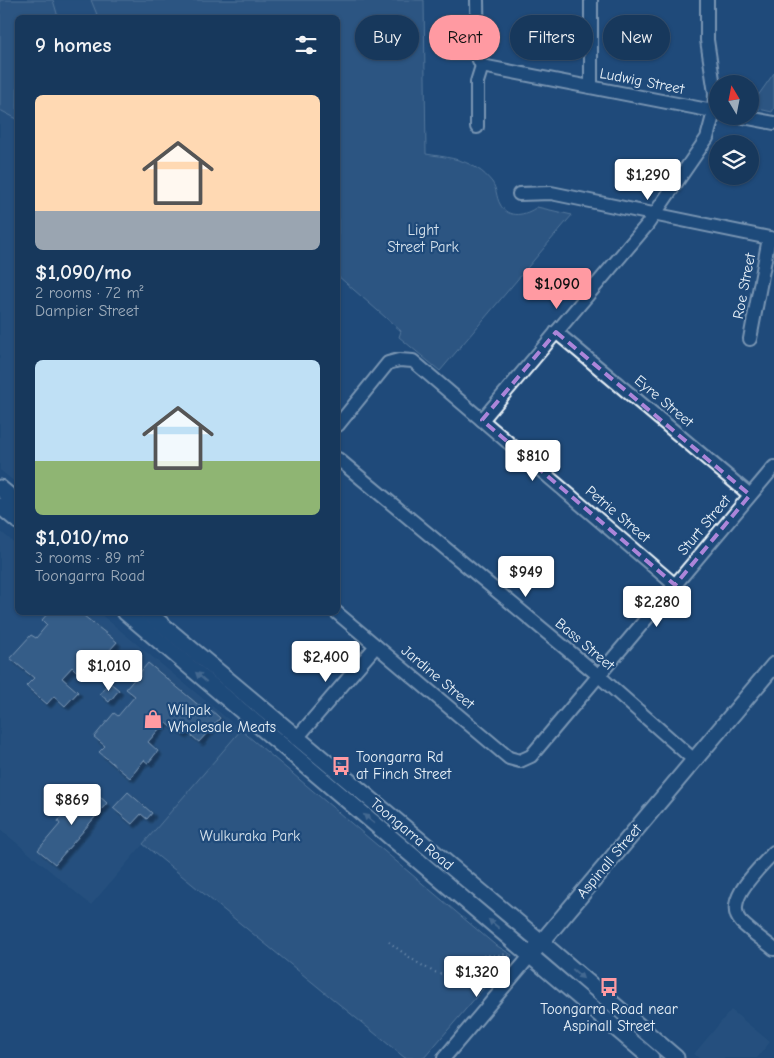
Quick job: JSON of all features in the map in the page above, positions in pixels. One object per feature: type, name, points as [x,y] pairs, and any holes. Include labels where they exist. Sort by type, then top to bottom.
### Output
[{"type":"main road","points":[[0,488],[15,500]]},
{"type":"main road","points":[[0,506],[15,518]]},
{"type":"main road","name":"Toongarra Road","points":[[129,615],[651,1058]]},
{"type":"main road","name":"Toongarra Road","points":[[151,615],[296,739],[541,942],[676,1058]]},
{"type":"main road","name":"Aspinall Street","points":[[531,955],[774,665]]},
{"type":"street","points":[[477,0],[478,58],[482,66],[477,82],[477,127]]},
{"type":"street","points":[[590,0],[591,87]]},
{"type":"street","points":[[707,0],[707,40],[712,75]]},
{"type":"street","name":"Ludwig Street","points":[[482,66],[489,69],[709,111]]},
{"type":"street","points":[[759,120],[774,123]]},
{"type":"street","points":[[482,420],[653,216],[707,138],[712,125]]},
{"type":"street","points":[[519,194],[551,193],[653,216],[772,239]]},
{"type":"street","name":"Roe Street","points":[[750,339],[772,239]]},
{"type":"street","name":"Eyre Street","points":[[556,332],[750,495]]},
{"type":"street","name":"Petrie Street","points":[[340,423],[388,364],[399,360],[414,362],[675,585]]},
{"type":"street","name":"Bass Street","points":[[340,461],[599,676],[694,760]]},
{"type":"street","name":"Sturt Street","points":[[520,760],[531,756],[774,467]]},
{"type":"street","name":"Jardine Street","points":[[340,615],[509,758],[520,760]]},
{"type":"street","points":[[296,739],[376,646]]},
{"type":"street","points":[[774,852],[738,894],[735,909],[741,922],[774,949]]},
{"type":"street","name":"Aspinall Street","points":[[444,1058],[531,955]]},
{"type":"path","points":[[389,942],[414,960],[448,975],[456,974],[465,966],[483,956],[506,954],[511,958]]},
{"type":"highlighted area","points":[[556,332],[750,495],[675,585],[482,420]]},
{"type":"shaded area","points":[[0,0],[119,0],[127,15],[15,15],[15,482],[0,470]]},
{"type":"shaded area","points":[[0,531],[15,543],[15,615],[101,615],[241,730],[91,905],[0,829]]},
{"type":"shaded area","points":[[731,1010],[770,1042],[757,1058],[699,1058],[694,1054]]},
{"type":"green space","points":[[0,0],[53,0],[57,15],[15,15],[15,118],[0,110]]},
{"type":"green space","name":"Light Street Park","points":[[91,0],[424,0],[426,154],[459,160],[480,170],[495,187],[503,209],[512,214],[523,214],[537,207],[572,215],[440,371],[399,337],[401,331],[340,278],[340,15],[97,15]]},
{"type":"green space","points":[[774,73],[774,108],[772,112],[759,109],[759,94]]},
{"type":"green space","name":"Wulkuraka Park","points":[[241,730],[494,944],[512,955],[424,1058],[405,1058],[143,844]]},
{"type":"building","points":[[46,615],[83,615],[117,642],[95,667],[87,660],[77,672],[72,667],[62,678],[78,692],[65,706],[54,696],[47,704],[26,686],[34,678],[10,658],[31,635],[36,638],[47,625],[42,620]]},
{"type":"building","name":"Wilpak Wholesale Meats","points":[[148,663],[208,713],[211,710],[220,718],[199,742],[186,731],[183,735],[165,722],[148,742],[158,751],[148,763],[144,760],[130,778],[99,752],[105,746],[94,737],[114,713],[118,716],[135,696],[126,689]]},
{"type":"building","points":[[109,682],[119,690],[109,702],[100,694]]},
{"type":"building","points":[[90,788],[107,803],[55,864],[38,850],[60,824],[58,821],[72,804],[75,806]]},
{"type":"building","points":[[128,792],[152,813],[147,819],[141,814],[132,824],[113,808]]},
{"type":"place","name":"Wilpak Wholesale Meats","points":[[153,719]]},
{"type":"place","name":"Toongarra Rd at Finch Street","points":[[341,766]]},
{"type":"place","name":"Toongarra Road near Aspinall Street","points":[[609,987]]}]
